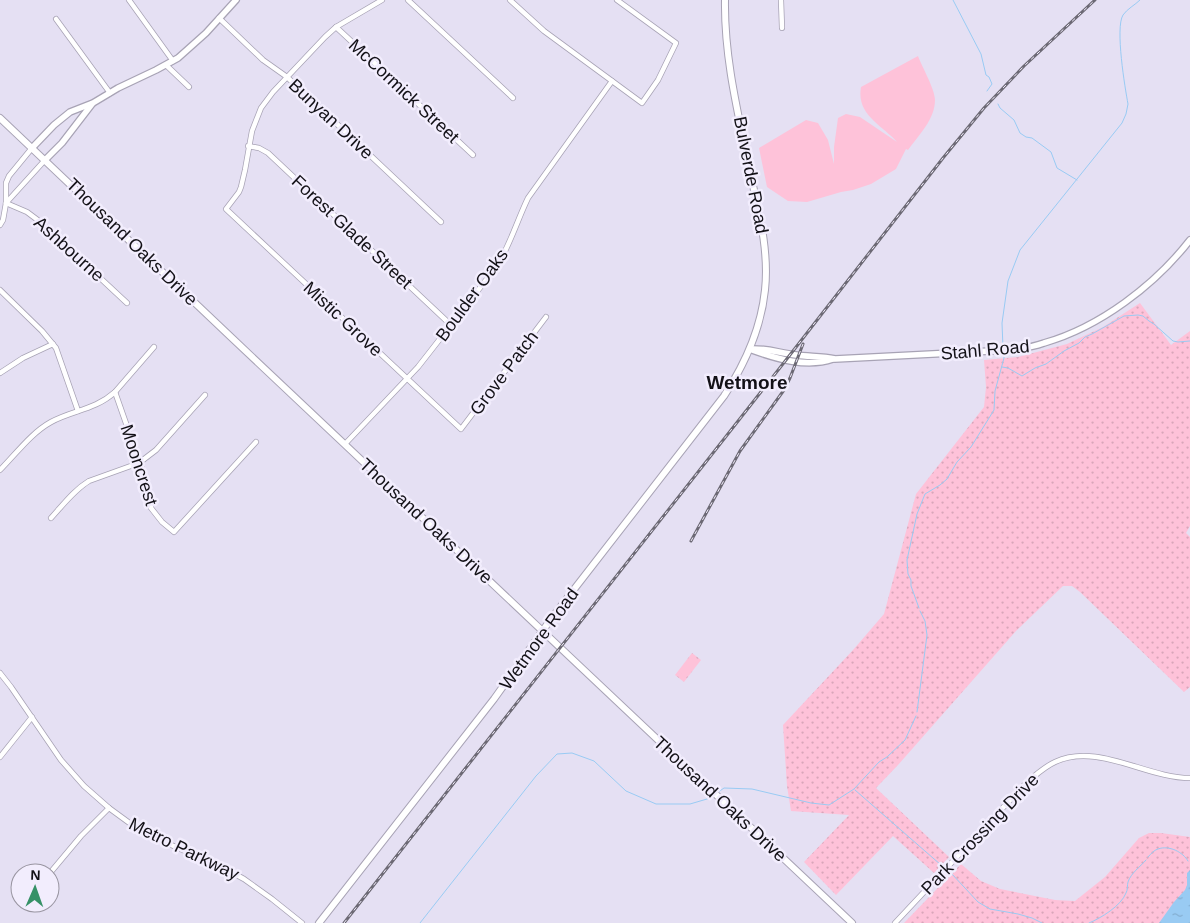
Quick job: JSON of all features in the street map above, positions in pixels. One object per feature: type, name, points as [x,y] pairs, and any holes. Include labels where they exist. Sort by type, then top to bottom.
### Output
[{"type":"main road","name":"Bulverde Road","points":[[725,0],[725,27],[732,87],[766,251],[763,304],[750,349]]},
{"type":"main road","name":"Thousand Oaks Drive","points":[[0,118],[852,923]]},
{"type":"main road","name":"Wetmore Road","points":[[319,923],[494,699],[542,630],[724,396],[750,349]]},
{"type":"street","points":[[129,0],[173,61]]},
{"type":"street","points":[[0,225],[6,203],[6,183],[9,176],[54,125],[70,112],[93,103],[118,88],[173,61],[206,33],[236,0]]},
{"type":"street","points":[[248,146],[262,108],[273,92],[325,36],[336,27],[382,0]]},
{"type":"street","points":[[408,0],[512,98]]},
{"type":"street","points":[[510,0],[544,31],[642,103],[658,80],[676,43],[617,0]]},
{"type":"street","points":[[781,0],[782,28]]},
{"type":"street","name":"Bunyan Drive","points":[[220,18],[263,60],[287,77],[441,222]]},
{"type":"street","points":[[56,19],[110,93]]},
{"type":"street","name":"McCormick Street","points":[[336,27],[472,156]]},
{"type":"street","points":[[166,65],[189,88]]},
{"type":"street","name":"Boulder Oaks","points":[[345,444],[407,380],[452,326],[502,258],[528,198],[612,80]]},
{"type":"street","points":[[6,203],[62,143],[93,103]]},
{"type":"street","name":"Mistic Grove","points":[[248,146],[246,170],[241,187],[226,208],[461,429]]},
{"type":"street","name":"Forest Glade Street","points":[[248,146],[259,148],[268,153],[452,326]]},
{"type":"street","name":"Ashbourne","points":[[6,203],[27,212],[39,221],[127,303]]},
{"type":"street","name":"Stahl Road","points":[[750,349],[796,362],[823,363],[835,359],[991,352],[1032,347],[1060,338],[1112,311],[1152,282],[1190,242]]},
{"type":"street","points":[[0,290],[53,344],[59,354],[78,411]]},
{"type":"street","name":"Grove Patch","points":[[461,429],[546,317]]},
{"type":"street","points":[[0,373],[23,358],[53,344]]},
{"type":"street","points":[[0,470],[41,429],[58,418],[100,404],[115,392],[154,347]]},
{"type":"street","name":"Mooncrest","points":[[115,392],[149,490],[151,508],[162,522],[174,532],[256,442]]},
{"type":"street","points":[[51,518],[83,484],[139,463],[156,450],[205,395]]},
{"type":"street","name":"Metro Parkway","points":[[0,673],[12,687],[61,760],[84,786],[109,808],[135,827],[155,838],[220,866],[244,879],[302,923]]},
{"type":"street","points":[[0,757],[32,717]]},
{"type":"street","name":"Park Crossing Drive","points":[[895,923],[1027,782],[1043,769],[1056,762],[1069,757],[1090,756],[1180,778],[1190,778]]},
{"type":"street","points":[[58,863],[81,836],[109,808]]},
{"type":"shaded area","points":[[918,56],[933,90],[934,107],[926,126],[908,150],[906,149],[896,169],[871,184],[807,202],[788,201],[767,187],[759,148],[806,120],[818,123],[828,140],[834,164],[838,118],[846,114],[860,117],[897,142],[871,119],[866,112],[860,97],[861,87]]},
{"type":"shaded area","points":[[1140,303],[1171,345],[1190,331],[1190,526],[1186,533],[1190,537],[1190,687],[1184,692],[1080,592],[1072,586],[1063,586],[1016,631],[876,788],[949,857],[934,873],[893,836],[836,895],[804,862],[849,815],[791,811],[787,786],[783,725],[884,614],[916,494],[984,407],[986,387],[984,360],[1018,357],[1067,344],[1103,327]]},
{"type":"shaded area","points":[[692,653],[701,660],[684,682],[675,675]]},
{"type":"shaded area","points":[[690,658],[697,663],[686,677],[679,672]]},
{"type":"shaded area","points":[[1149,833],[1190,837],[1190,923],[904,923],[961,864],[981,881],[1000,889],[1055,900],[1075,901],[1105,877],[1139,838]]},
{"type":"water","points":[[1190,870],[1190,923],[1159,923],[1185,890],[1187,873]]},
{"type":"waterway","points":[[953,0],[981,54],[986,75],[992,84],[987,91]]},
{"type":"waterway","points":[[1003,348],[1002,323],[1008,281],[1020,250],[1122,123],[1126,114],[1128,104],[1121,58],[1121,22],[1123,15],[1140,0]]},
{"type":"waterway","points":[[998,104],[1014,120],[1020,133],[1032,138],[1051,152],[1057,168],[1077,180]]},
{"type":"waterway","points":[[1002,367],[1008,368],[1022,376],[1046,364],[1079,343],[1085,337],[1124,316],[1143,316],[1173,341],[1190,341]]},
{"type":"waterway","points":[[919,608],[911,586],[907,560],[917,514],[925,494],[947,479],[957,462],[971,447],[994,410],[995,391],[1004,352]]},
{"type":"waterway","points":[[917,712],[927,635],[925,621],[920,611]]},
{"type":"waterway","points":[[717,793],[724,788],[752,789],[811,803],[829,805],[854,789],[879,762],[905,740],[916,716]]},
{"type":"waterway","points":[[420,923],[536,776],[557,754],[572,753],[594,761],[626,791],[656,804],[690,804],[714,795]]},
{"type":"waterway","points":[[855,790],[941,865]]},
{"type":"waterway","points":[[1148,857],[1157,850],[1167,848],[1179,852],[1188,861]]},
{"type":"waterway","points":[[1089,923],[1105,915],[1120,902],[1127,892],[1131,876],[1146,860]]},
{"type":"waterway","points":[[951,873],[978,902],[990,909],[1018,914],[1042,923]]},
{"type":"railway","points":[[344,923],[943,158],[984,108],[1024,66],[1095,0]]},
{"type":"railway","points":[[691,541],[740,451],[784,390],[803,344]]},
{"type":"district","name":"Wetmore","points":[[747,382]]}]
